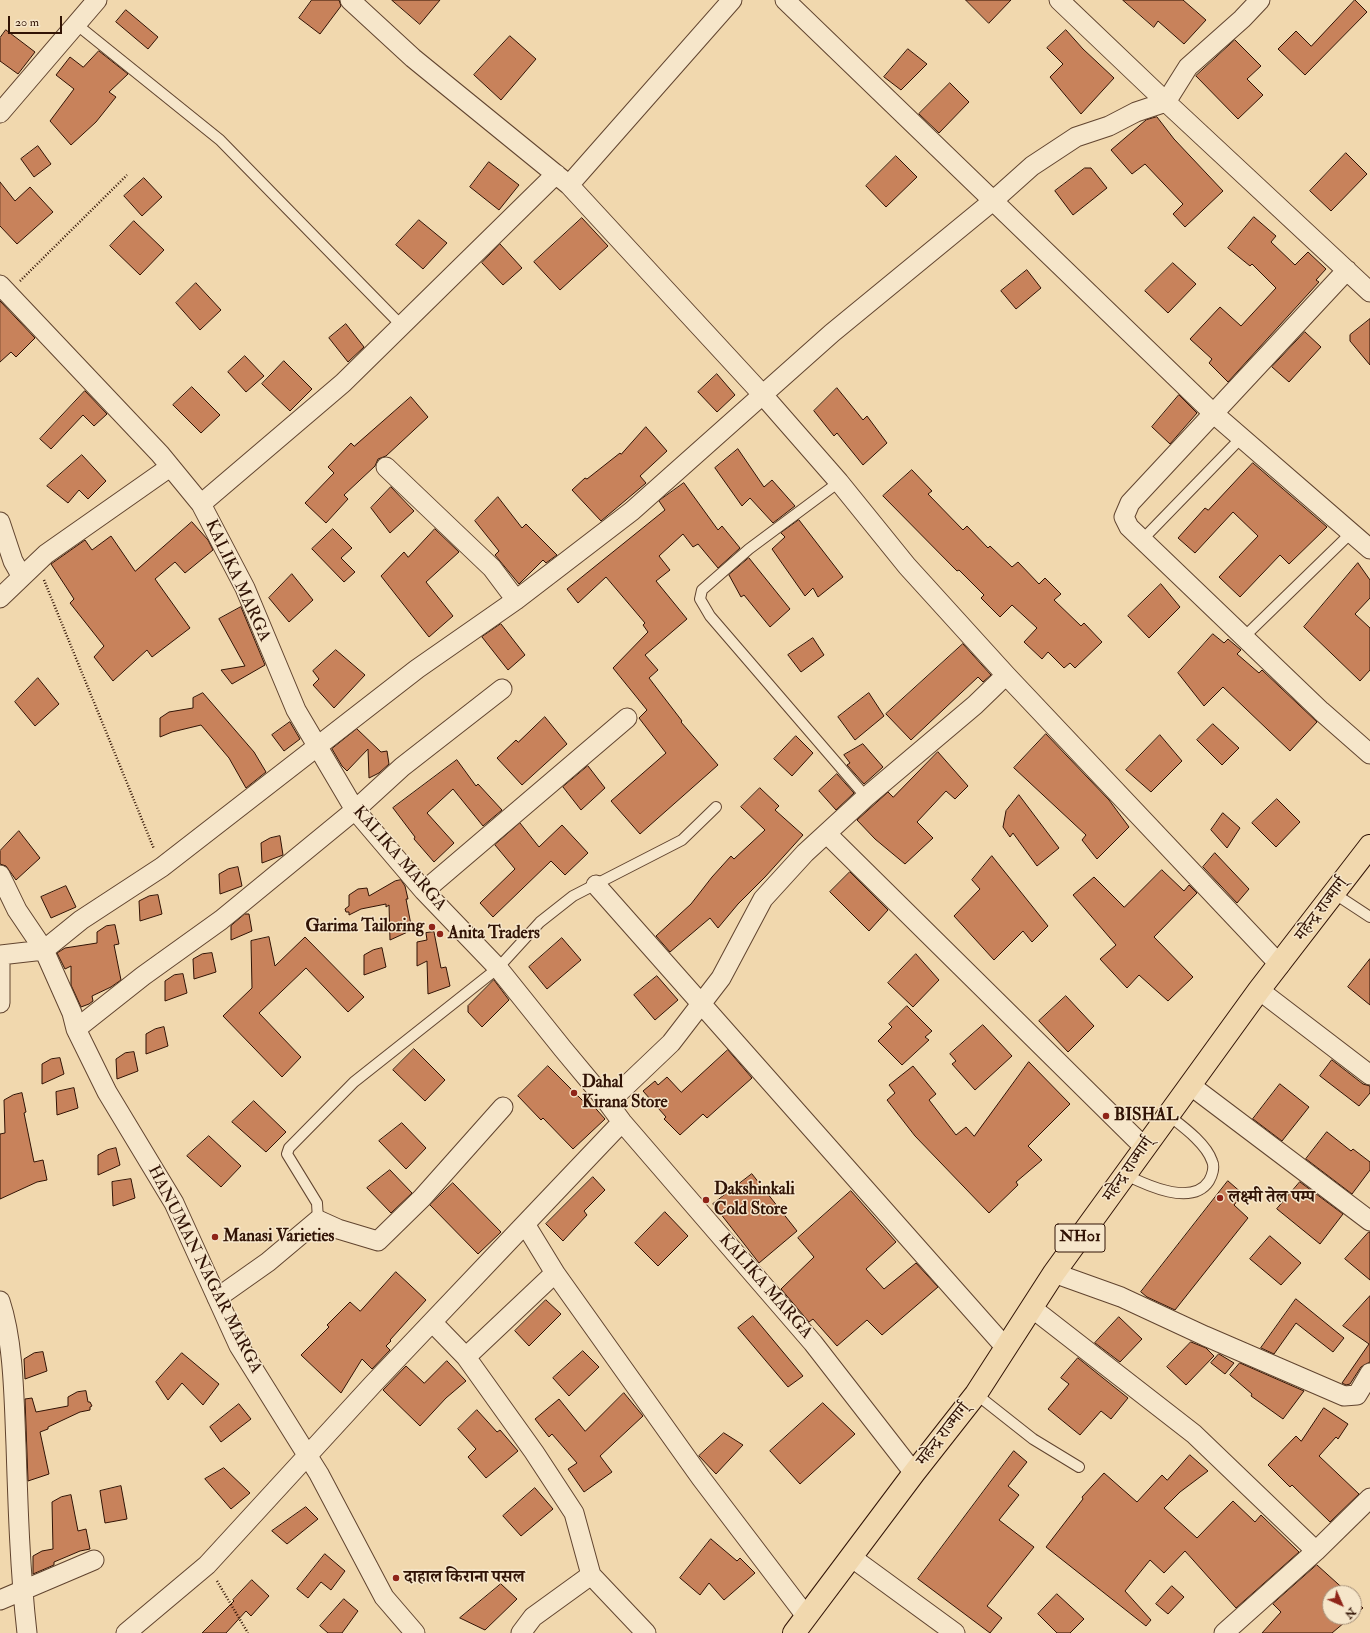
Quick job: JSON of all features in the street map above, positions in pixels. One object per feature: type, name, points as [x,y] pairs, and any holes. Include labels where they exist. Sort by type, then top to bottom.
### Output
[{"type":"highway","name":"महेन्द्र राज्मार्ग्","points":[[800,1625],[976,1394],[1054,1273],[1259,990],[1335,894],[1370,846]]},
{"type":"street","points":[[0,113],[97,0]]},
{"type":"street","points":[[350,0],[413,58],[562,180],[762,394],[839,482],[907,566],[1006,675],[1280,965]]},
{"type":"street","points":[[200,504],[343,383],[401,325],[562,180],[732,0]]},
{"type":"street","points":[[785,0],[994,200],[1213,413],[1370,549]]},
{"type":"street","points":[[1059,0],[1370,292]]},
{"type":"street","points":[[0,1003],[0,955],[44,950],[81,920],[162,867],[417,668],[516,600],[632,511],[838,328],[994,200],[1032,166],[1076,137],[1109,126],[1136,112],[1166,102],[1188,68],[1242,19],[1260,0]]},
{"type":"street","points":[[1347,270],[1130,503],[1124,517],[1129,527],[1142,540],[1370,754]]},
{"type":"street","name":"KALIKA MARGA","points":[[4,289],[170,466],[200,504],[245,588],[296,710],[355,810],[424,891],[498,968],[622,1122],[813,1343],[914,1474]]},
{"type":"street","points":[[0,598],[46,554],[170,466]]},
{"type":"street","points":[[386,467],[492,568],[516,600]]},
{"type":"street","points":[[0,522],[13,561],[22,577]]},
{"type":"street","points":[[608,1103],[671,1043],[721,978],[763,900],[805,854],[866,797],[975,705],[1006,675]]},
{"type":"street","points":[[76,1029],[143,976],[221,920],[355,810],[402,767],[502,689]]},
{"type":"street","points":[[424,891],[627,718]]},
{"type":"street","points":[[827,834],[1145,1148]]},
{"type":"street","name":"HANUMAN NAGAR MARGA","points":[[0,875],[17,910],[44,950],[72,1014],[76,1029],[107,1092],[174,1203],[239,1346],[308,1456],[384,1597],[412,1632]]},
{"type":"street","points":[[596,885],[1006,1348]]},
{"type":"street","points":[[1259,990],[1370,1075]]},
{"type":"street","points":[[1190,1085],[1370,1221]]},
{"type":"street","points":[[217,1298],[268,1262],[318,1220],[338,1229],[378,1241],[422,1198],[503,1107]]},
{"type":"street","points":[[126,1633],[207,1566],[374,1383],[433,1323],[622,1122]]},
{"type":"street","points":[[525,1224],[555,1272],[701,1478],[800,1625]]},
{"type":"street","points":[[466,1357],[555,1272]]},
{"type":"street","points":[[1054,1273],[1121,1297],[1205,1336],[1344,1396],[1357,1395],[1370,1373]]},
{"type":"street","points":[[0,1301],[4,1313],[14,1386],[22,1592],[27,1633]]},
{"type":"street","points":[[1032,1308],[1194,1434],[1316,1551]]},
{"type":"street","points":[[433,1323],[466,1357],[534,1452],[574,1513],[591,1575],[646,1633]]},
{"type":"street","points":[[1224,1633],[1316,1551],[1370,1498]]},
{"type":"street","points":[[851,1558],[955,1633]]},
{"type":"street","points":[[0,1600],[22,1592],[94,1560]]},
{"type":"street","points":[[521,1633],[533,1617],[591,1575]]},
{"type":"lane","points":[[76,24],[220,140],[401,325]]},
{"type":"lane","points":[[1142,540],[1242,437]]},
{"type":"lane","points":[[839,482],[749,549],[702,590],[700,599],[710,616],[866,797]]},
{"type":"lane","points":[[1244,637],[1351,533]]},
{"type":"lane","points":[[318,1220],[317,1203],[287,1154],[289,1148],[354,1082],[498,968],[540,922],[572,896],[682,840],[716,807]]},
{"type":"lane","points":[[1335,894],[1370,917]]},
{"type":"lane","points":[[1126,1175],[1153,1188],[1178,1193],[1187,1192],[1206,1186],[1211,1177],[1214,1163],[1194,1136],[1168,1115]]},
{"type":"lane","points":[[976,1394],[1033,1439],[1079,1467]]},
{"type":"path","points":[[4,289],[127,175]]},
{"type":"path","points":[[38,562],[162,867]]},
{"type":"path","points":[[207,1566],[248,1633]]},
{"type":"building","points":[[312,0],[339,0],[341,6],[320,34],[299,18]]},
{"type":"building","points":[[392,0],[440,0],[420,24]]},
{"type":"building","points":[[966,0],[1011,0],[989,23]]},
{"type":"building","points":[[1123,0],[1183,0],[1206,20],[1184,44],[1158,21],[1154,27]]},
{"type":"building","points":[[1355,0],[1367,12],[1305,75],[1278,49],[1296,31],[1311,46]]},
{"type":"building","points":[[126,10],[158,37],[148,49],[116,22]]},
{"type":"building","points":[[6,30],[35,52],[18,74],[0,61],[0,38]]},
{"type":"building","points":[[1066,30],[1083,49],[1114,78],[1081,114],[1050,77],[1063,64],[1047,48]]},
{"type":"building","points":[[510,36],[536,59],[501,100],[474,75]]},
{"type":"building","points":[[1235,40],[1261,66],[1247,79],[1263,95],[1238,119],[1196,76]]},
{"type":"building","points":[[908,49],[927,64],[901,90],[884,77]]},
{"type":"building","points":[[99,51],[128,74],[109,92],[116,97],[96,122],[71,145],[50,121],[74,89],[56,75],[70,57],[83,67]]},
{"type":"building","points":[[950,83],[969,102],[939,133],[919,114]]},
{"type":"building","points":[[1157,117],[1174,139],[1223,191],[1185,227],[1173,214],[1183,204],[1145,164],[1132,174],[1111,150],[1146,120]]},
{"type":"building","points":[[38,146],[51,164],[34,177],[21,159]]},
{"type":"building","points":[[1346,153],[1367,174],[1331,211],[1310,191]]},
{"type":"building","points":[[896,156],[917,177],[886,207],[866,186]]},
{"type":"building","points":[[489,162],[519,185],[499,210],[470,187]]},
{"type":"building","points":[[1085,168],[1091,168],[1107,188],[1073,215],[1055,191]]},
{"type":"building","points":[[144,178],[162,197],[142,216],[124,196]]},
{"type":"building","points":[[0,182],[15,201],[30,187],[53,212],[17,244],[0,226]]},
{"type":"building","points":[[1254,217],[1276,236],[1271,242],[1295,265],[1308,252],[1326,269],[1316,280],[1319,282],[1228,382],[1209,363],[1212,359],[1190,339],[1220,307],[1241,326],[1276,288],[1252,264],[1250,266],[1228,248]]},
{"type":"building","points":[[582,218],[608,246],[560,290],[534,262]]},
{"type":"building","points":[[419,220],[447,243],[423,269],[396,245]]},
{"type":"building","points":[[134,221],[164,250],[140,275],[110,246]]},
{"type":"building","points":[[500,244],[522,268],[503,285],[482,263]]},
{"type":"building","points":[[1173,263],[1196,284],[1168,313],[1145,291]]},
{"type":"building","points":[[1027,270],[1041,288],[1016,309],[1001,291]]},
{"type":"building","points":[[196,283],[221,310],[200,330],[176,303]]},
{"type":"building","points":[[0,301],[35,338],[16,357],[11,352],[0,362]]},
{"type":"building","points":[[1370,319],[1370,365],[1350,341],[1350,335]]},
{"type":"building","points":[[346,324],[364,347],[348,362],[329,338]]},
{"type":"building","points":[[1305,332],[1321,347],[1289,382],[1272,367]]},
{"type":"building","points":[[245,356],[264,376],[246,392],[228,372]]},
{"type":"building","points":[[284,361],[312,389],[290,411],[262,384]]},
{"type":"building","points":[[717,374],[735,395],[717,412],[698,392]]},
{"type":"building","points":[[192,387],[220,415],[201,433],[173,405]]},
{"type":"building","points":[[837,388],[863,420],[867,416],[887,443],[863,465],[837,433],[834,436],[814,411]]},
{"type":"building","points":[[85,391],[107,414],[94,426],[83,415],[51,449],[40,439]]},
{"type":"building","points":[[1179,395],[1197,413],[1170,444],[1152,427]]},
{"type":"building","points":[[411,397],[428,417],[386,456],[378,459],[375,466],[344,495],[348,499],[326,523],[305,503],[334,473],[328,467],[351,443],[354,446]]},
{"type":"building","points":[[646,427],[667,451],[640,476],[646,483],[601,521],[572,490],[585,478],[587,479],[620,453],[621,454]]},
{"type":"building","points":[[738,449],[764,487],[772,480],[795,506],[773,523],[750,498],[742,506],[715,468]]},
{"type":"building","points":[[82,455],[106,481],[88,499],[79,490],[68,503],[47,486]]},
{"type":"building","points":[[1253,463],[1327,527],[1289,564],[1280,555],[1240,597],[1219,577],[1258,536],[1233,512],[1195,553],[1178,538],[1205,508],[1208,510]]},
{"type":"building","points":[[912,470],[932,491],[928,494],[963,530],[967,526],[988,548],[990,546],[1012,567],[1018,562],[1039,584],[1045,578],[1061,594],[1054,600],[1081,626],[1084,623],[1102,642],[1075,668],[1070,663],[1064,668],[1048,652],[1042,659],[1024,642],[1037,628],[1012,605],[1000,617],[981,598],[984,595],[959,570],[957,571],[883,496]]},
{"type":"building","points":[[684,483],[718,530],[722,526],[740,548],[718,568],[698,544],[693,547],[683,534],[659,556],[670,570],[656,581],[687,619],[645,655],[658,670],[649,678],[682,721],[681,722],[718,765],[640,834],[611,801],[666,753],[639,718],[647,710],[613,668],[648,632],[643,625],[645,623],[606,577],[578,603],[567,589],[665,510],[659,501]]},
{"type":"building","points":[[391,487],[414,511],[390,533],[371,508]]},
{"type":"building","points":[[498,497],[522,528],[526,524],[557,555],[546,563],[543,560],[519,584],[495,555],[499,551],[475,521]]},
{"type":"building","points":[[799,520],[843,577],[818,597],[813,588],[805,596],[772,549],[785,537],[781,533]]},
{"type":"building","points":[[192,522],[208,540],[213,550],[185,573],[175,562],[155,579],[190,628],[152,657],[147,650],[113,681],[94,657],[104,646],[70,603],[74,599],[51,564],[85,540],[92,550],[111,536],[135,571]]},
{"type":"building","points":[[333,529],[352,548],[341,558],[355,572],[344,582],[312,549]]},
{"type":"building","points":[[435,529],[459,552],[426,582],[453,616],[429,637],[381,576],[404,552],[408,557]]},
{"type":"building","points":[[749,558],[790,609],[770,627],[744,595],[741,597],[729,575]]},
{"type":"building","points":[[1358,563],[1370,580],[1370,598],[1355,614],[1370,628],[1370,670],[1360,681],[1304,627]]},
{"type":"building","points":[[292,574],[313,600],[289,622],[269,598]]},
{"type":"building","points":[[1161,584],[1180,607],[1149,638],[1128,616]]},
{"type":"building","points":[[241,607],[265,665],[232,684],[221,670],[245,666],[219,619]]},
{"type":"building","points":[[501,624],[525,655],[508,670],[482,637]]},
{"type":"building","points":[[1213,634],[1224,643],[1228,639],[1241,650],[1237,654],[1259,673],[1262,670],[1317,722],[1290,751],[1223,687],[1204,706],[1178,673]]},
{"type":"building","points":[[813,638],[824,655],[801,672],[788,655]]},
{"type":"building","points":[[963,644],[991,675],[983,682],[978,677],[911,740],[886,714]]},
{"type":"building","points":[[336,650],[365,675],[334,708],[313,685],[319,679],[313,671]]},
{"type":"building","points":[[38,678],[59,704],[35,726],[15,702]]},
{"type":"building","points":[[203,693],[254,752],[266,772],[246,788],[229,758],[201,725],[172,732],[160,737],[160,718],[169,712],[193,708],[193,698]]},
{"type":"building","points":[[869,693],[884,716],[855,740],[838,717]]},
{"type":"building","points":[[545,717],[567,744],[522,785],[497,758],[516,740],[518,742]]},
{"type":"building","points":[[290,722],[300,739],[284,751],[272,735]]},
{"type":"building","points":[[1213,724],[1239,748],[1222,765],[1197,740]]},
{"type":"building","points":[[357,729],[381,752],[387,751],[389,764],[379,773],[369,778],[368,749],[347,771],[342,766],[332,749]]},
{"type":"building","points":[[1046,734],[1109,800],[1129,827],[1097,859],[1082,840],[1086,835],[1014,768]]},
{"type":"building","points":[[1160,735],[1182,761],[1151,792],[1126,770]]},
{"type":"building","points":[[796,736],[813,753],[792,776],[774,759]]},
{"type":"building","points":[[863,744],[883,767],[864,784],[847,765],[850,763],[844,755]]},
{"type":"building","points":[[938,752],[968,786],[955,799],[946,791],[917,822],[933,838],[905,864],[875,839],[857,820],[888,792],[893,797]]},
{"type":"building","points":[[457,760],[476,786],[478,784],[502,810],[483,826],[453,789],[427,813],[454,843],[434,862],[414,839],[415,837],[393,808]]},
{"type":"building","points":[[588,766],[605,788],[581,810],[563,787]]},
{"type":"building","points":[[837,774],[854,793],[836,810],[819,791]]},
{"type":"building","points":[[760,788],[779,806],[775,810],[803,835],[738,904],[718,928],[710,918],[670,952],[656,936],[691,904],[731,856],[734,859],[765,830],[741,807]]},
{"type":"building","points":[[1019,795],[1059,848],[1037,866],[1013,833],[1010,837],[1003,827],[1006,811]]},
{"type":"building","points":[[1277,799],[1300,822],[1276,847],[1252,823]]},
{"type":"building","points":[[1223,813],[1240,828],[1227,848],[1211,830]]},
{"type":"building","points":[[520,823],[539,847],[562,825],[588,853],[565,875],[551,861],[493,917],[480,903],[515,869],[495,845]]},
{"type":"building","points":[[19,831],[40,858],[16,880],[6,866],[0,864],[0,851]]},
{"type":"building","points":[[280,836],[283,855],[262,863],[261,843],[270,838]]},
{"type":"building","points":[[1215,853],[1249,889],[1237,903],[1203,867]]},
{"type":"building","points":[[992,856],[1048,926],[1032,942],[1023,931],[994,960],[954,916],[980,889],[972,880]]},
{"type":"building","points":[[238,867],[242,886],[220,894],[219,874],[228,869]]},
{"type":"building","points":[[1162,870],[1184,891],[1189,885],[1197,893],[1154,937],[1193,977],[1168,1001],[1139,975],[1127,988],[1100,959],[1116,945],[1073,895],[1094,877],[1124,907]]},
{"type":"building","points":[[850,872],[888,910],[869,931],[830,892]]},
{"type":"building","points":[[401,880],[405,886],[408,899],[406,899],[412,930],[390,940],[389,905],[386,907],[386,904],[361,909],[349,915],[349,912],[346,912],[345,909],[349,906],[349,895],[358,889],[367,888],[369,896],[395,881]]},
{"type":"building","points":[[66,886],[76,907],[51,918],[41,897]]},
{"type":"building","points":[[158,895],[162,914],[140,921],[139,901],[149,896]]},
{"type":"building","points":[[245,914],[249,914],[252,931],[231,940],[231,926]]},
{"type":"building","points":[[115,925],[119,944],[114,945],[121,980],[111,987],[92,996],[93,1001],[81,1007],[71,985],[71,966],[65,969],[57,953],[65,948],[97,943],[97,932],[106,926]]},
{"type":"building","points":[[434,932],[441,968],[446,967],[450,986],[428,994],[427,961],[417,966],[417,942],[427,940],[426,933]]},
{"type":"building","points":[[269,937],[275,966],[305,937],[364,997],[348,1012],[306,968],[259,1013],[301,1057],[282,1077],[223,1016],[252,988],[251,941]]},
{"type":"building","points":[[562,938],[581,960],[547,989],[529,967]]},
{"type":"building","points":[[382,948],[386,967],[364,975],[364,955],[373,950]]},
{"type":"building","points":[[212,953],[216,972],[194,979],[193,959],[202,954]]},
{"type":"building","points":[[916,954],[939,980],[913,1007],[888,983]]},
{"type":"building","points":[[1370,959],[1370,1005],[1348,987]]},
{"type":"building","points":[[183,974],[187,993],[165,1001],[165,981],[174,975]]},
{"type":"building","points":[[657,976],[678,1000],[655,1020],[634,995]]},
{"type":"building","points":[[494,980],[509,1000],[482,1027],[468,1012],[468,1006]]},
{"type":"building","points":[[1066,996],[1094,1026],[1068,1052],[1039,1021]]},
{"type":"building","points":[[907,1006],[932,1031],[925,1037],[929,1040],[902,1065],[878,1041],[892,1027],[889,1024]]},
{"type":"building","points":[[983,1025],[1012,1056],[975,1090],[952,1064],[956,1061],[950,1054]]},
{"type":"building","points":[[164,1027],[168,1046],[146,1054],[146,1034],[155,1029]]},
{"type":"building","points":[[414,1049],[445,1080],[425,1101],[393,1070]]},
{"type":"building","points":[[728,1050],[752,1078],[707,1118],[703,1114],[680,1135],[664,1119],[666,1117],[643,1091],[655,1081],[658,1085],[667,1077],[681,1092]]},
{"type":"building","points":[[134,1052],[138,1071],[117,1079],[116,1059],[125,1053]]},
{"type":"building","points":[[60,1058],[64,1074],[42,1084],[42,1064],[51,1059]]},
{"type":"building","points":[[1332,1060],[1363,1084],[1370,1086],[1370,1093],[1359,1106],[1320,1076]]},
{"type":"building","points":[[1029,1062],[1070,1104],[1028,1146],[1042,1160],[1016,1182],[1018,1185],[989,1213],[915,1136],[887,1100],[895,1093],[889,1085],[913,1066],[936,1094],[929,1100],[956,1135],[966,1127],[974,1136]]},
{"type":"building","points":[[548,1066],[587,1105],[590,1102],[605,1119],[573,1149],[543,1118],[541,1120],[518,1096]]},
{"type":"building","points":[[1280,1084],[1309,1107],[1282,1141],[1253,1119]]},
{"type":"building","points":[[74,1088],[78,1108],[57,1115],[56,1092]]},
{"type":"building","points":[[22,1093],[26,1112],[24,1113],[34,1162],[43,1160],[47,1180],[37,1182],[0,1199],[0,1134],[5,1133],[4,1100],[13,1095]]},
{"type":"building","points":[[254,1101],[286,1132],[266,1152],[232,1122]]},
{"type":"building","points":[[402,1123],[426,1148],[406,1169],[379,1141]]},
{"type":"building","points":[[1327,1132],[1351,1151],[1353,1149],[1370,1162],[1370,1170],[1352,1194],[1306,1159]]},
{"type":"building","points":[[209,1136],[241,1166],[221,1187],[187,1156]]},
{"type":"building","points":[[116,1148],[120,1165],[98,1175],[98,1155],[107,1150]]},
{"type":"building","points":[[390,1170],[412,1193],[391,1213],[367,1188]]},
{"type":"building","points":[[752,1174],[797,1231],[759,1263],[713,1204]]},
{"type":"building","points":[[593,1177],[605,1190],[584,1211],[587,1215],[563,1241],[546,1224]]},
{"type":"building","points":[[131,1179],[135,1198],[113,1206],[112,1182]]},
{"type":"building","points":[[1228,1181],[1243,1194],[1234,1205],[1248,1218],[1175,1310],[1147,1297],[1141,1292]]},
{"type":"building","points":[[1300,1182],[1343,1214],[1320,1244],[1277,1209]]},
{"type":"building","points":[[453,1183],[501,1232],[478,1254],[430,1205]]},
{"type":"building","points":[[851,1191],[896,1242],[866,1269],[884,1289],[916,1263],[938,1287],[882,1335],[867,1320],[837,1346],[813,1319],[809,1322],[781,1289],[814,1257],[798,1238]]},
{"type":"building","points":[[665,1212],[688,1236],[658,1266],[635,1243]]},
{"type":"building","points":[[1370,1232],[1370,1280],[1345,1259]]},
{"type":"building","points":[[1270,1236],[1301,1263],[1281,1285],[1250,1259]]},
{"type":"building","points":[[396,1272],[426,1300],[390,1340],[391,1341],[386,1346],[390,1350],[372,1369],[362,1359],[341,1393],[301,1355],[329,1327],[327,1325],[350,1302],[360,1311]]},
{"type":"building","points":[[1370,1296],[1370,1362],[1361,1367],[1350,1384],[1346,1385],[1342,1383],[1369,1344],[1343,1326]]},
{"type":"building","points":[[1296,1299],[1344,1338],[1333,1352],[1296,1323],[1274,1354],[1261,1348]]},
{"type":"building","points":[[546,1300],[561,1314],[529,1346],[515,1331]]},
{"type":"building","points":[[753,1316],[803,1376],[788,1387],[738,1328]]},
{"type":"building","points":[[1119,1317],[1142,1339],[1120,1362],[1095,1343]]},
{"type":"building","points":[[1191,1342],[1206,1348],[1214,1356],[1186,1385],[1167,1367]]},
{"type":"building","points":[[583,1351],[599,1367],[569,1396],[553,1378]]},
{"type":"building","points":[[43,1352],[47,1371],[25,1379],[24,1359],[34,1353]]},
{"type":"building","points":[[182,1353],[219,1384],[203,1405],[182,1383],[168,1400],[156,1382]]},
{"type":"building","points":[[1219,1354],[1234,1363],[1225,1374],[1211,1363]]},
{"type":"building","points":[[1078,1358],[1128,1398],[1111,1419],[1101,1411],[1080,1435],[1048,1409],[1069,1384],[1061,1378]]},
{"type":"building","points":[[447,1361],[466,1381],[446,1398],[420,1426],[383,1390],[406,1366],[424,1383]]},
{"type":"building","points":[[1240,1363],[1304,1391],[1283,1419],[1251,1396],[1252,1394],[1230,1375]]},
{"type":"building","points":[[86,1391],[88,1402],[90,1402],[92,1406],[90,1407],[90,1410],[80,1412],[40,1432],[49,1474],[28,1481],[25,1399],[32,1398],[36,1412],[68,1406],[68,1397],[77,1392]]},
{"type":"building","points":[[624,1393],[643,1416],[600,1456],[612,1472],[584,1492],[568,1469],[577,1463],[552,1434],[549,1437],[535,1419],[559,1399],[585,1431]]},
{"type":"building","points":[[823,1403],[855,1434],[800,1484],[770,1451]]},
{"type":"building","points":[[239,1404],[251,1419],[221,1442],[210,1427]]},
{"type":"building","points":[[1324,1408],[1348,1424],[1338,1439],[1336,1437],[1319,1456],[1359,1494],[1330,1522],[1292,1485],[1290,1487],[1268,1465],[1296,1436],[1301,1441]]},
{"type":"building","points":[[477,1410],[497,1432],[500,1430],[518,1451],[486,1478],[468,1457],[476,1449],[458,1429]]},
{"type":"building","points":[[724,1433],[743,1445],[716,1474],[699,1456]]},
{"type":"building","points":[[1014,1451],[1027,1462],[1008,1486],[1019,1495],[999,1520],[1034,1547],[987,1606],[1002,1618],[990,1633],[918,1579]]},
{"type":"building","points":[[1190,1455],[1208,1471],[1180,1492],[1164,1508],[1197,1538],[1233,1501],[1255,1522],[1261,1515],[1299,1552],[1236,1608],[1185,1551],[1164,1573],[1150,1560],[1125,1591],[1151,1620],[1146,1626],[1046,1547],[1083,1499],[1082,1497],[1104,1473],[1137,1502],[1162,1475],[1167,1480]]},
{"type":"building","points":[[224,1468],[250,1493],[231,1509],[205,1479]]},
{"type":"building","points":[[121,1486],[127,1519],[105,1523],[100,1491]]},
{"type":"building","points":[[535,1488],[553,1509],[521,1536],[503,1516]]},
{"type":"building","points":[[71,1495],[78,1531],[86,1529],[90,1549],[80,1551],[54,1562],[54,1565],[33,1574],[33,1556],[42,1551],[53,1549],[52,1502],[61,1497]]},
{"type":"building","points":[[306,1507],[318,1519],[287,1544],[272,1531]]},
{"type":"building","points":[[711,1539],[737,1561],[740,1558],[755,1573],[724,1600],[709,1583],[700,1595],[680,1578]]},
{"type":"building","points":[[325,1554],[345,1571],[331,1590],[321,1582],[308,1598],[297,1589]]},
{"type":"building","points":[[1317,1565],[1339,1585],[1322,1585],[1322,1625],[1342,1625],[1332,1633],[1262,1633],[1281,1612],[1273,1604]]},
{"type":"building","points":[[252,1580],[269,1596],[251,1616],[246,1611],[226,1633],[202,1633],[234,1601],[233,1600]]},
{"type":"building","points":[[501,1584],[517,1599],[485,1630],[460,1618]]},
{"type":"building","points":[[1172,1586],[1184,1597],[1168,1614],[1156,1604]]},
{"type":"building","points":[[1057,1594],[1084,1619],[1070,1633],[1057,1633],[1038,1614]]},
{"type":"building","points":[[344,1599],[358,1611],[342,1633],[328,1633],[320,1626]]},
{"type":"place","name":"Garima Tailoring","points":[[432,927]]},
{"type":"place","name":"Anita Traders","points":[[440,934]]},
{"type":"place","name":"Dahal Kirana Store","points":[[574,1093]]},
{"type":"place","name":"BISHAL","points":[[1106,1116]]},
{"type":"place","name":"लक्ष्मी तेल पम्प","points":[[1220,1198]]},
{"type":"place","name":"Dakshinkali Cold Store","points":[[706,1200]]},
{"type":"place","name":"Manasi Varieties","points":[[215,1237]]},
{"type":"place","name":"दाहाल किराना पसल","points":[[396,1578]]}]
